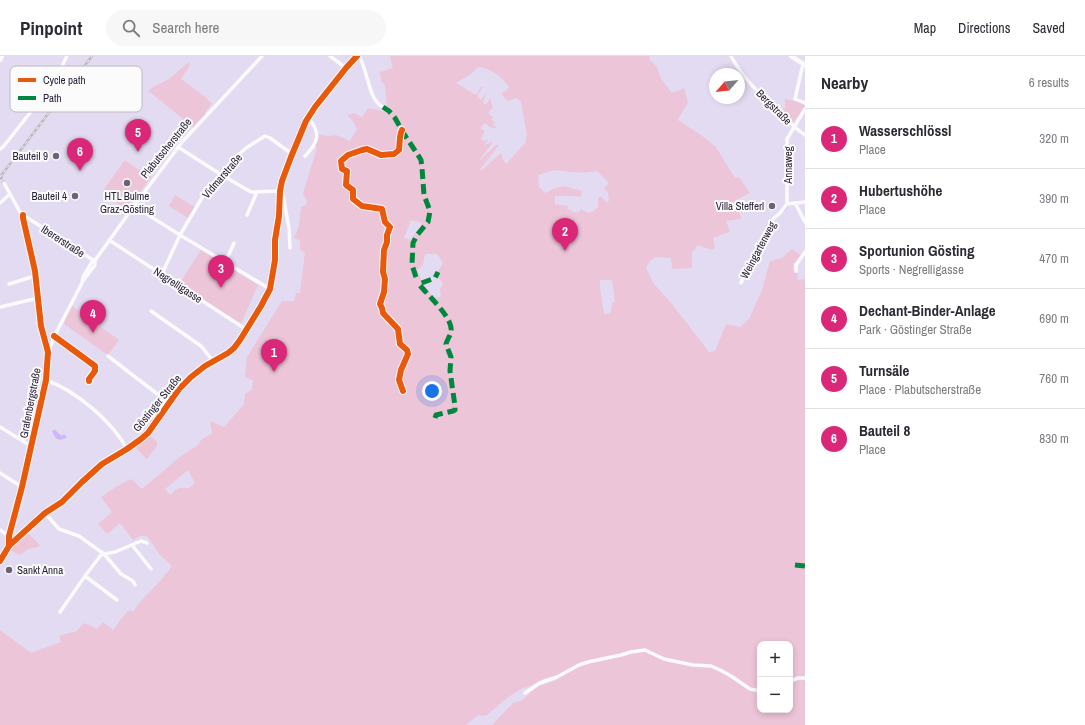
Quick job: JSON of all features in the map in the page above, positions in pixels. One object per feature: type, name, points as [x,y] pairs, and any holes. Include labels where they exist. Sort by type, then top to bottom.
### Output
[{"type":"main road","points":[[0,60],[2,56]]},
{"type":"main road","points":[[792,56],[804,65]]},
{"type":"street","points":[[62,66],[67,56]]},
{"type":"street","name":"Plabutscherstraße","points":[[48,352],[56,333],[83,281],[95,265],[94,260],[178,147],[262,56]]},
{"type":"street","points":[[330,56],[346,68]]},
{"type":"street","points":[[358,56],[362,61],[373,94],[380,106],[383,107]]},
{"type":"street","name":"Göstinger Straße","points":[[0,561],[8,546],[45,513],[62,502],[102,464],[136,444],[148,433],[169,403],[191,377],[205,366],[234,348],[247,330],[270,289],[275,260],[275,240],[283,176],[308,118],[325,94],[358,56]]},
{"type":"street","name":"Bergstraße","points":[[731,56],[737,66],[764,100],[805,135]]},
{"type":"street","points":[[804,65],[795,99],[805,103]]},
{"type":"street","name":"Annaweg","points":[[787,204],[787,140],[805,109]]},
{"type":"street","points":[[0,149],[30,112]]},
{"type":"street","points":[[304,156],[313,148],[316,135],[316,129],[308,118]]},
{"type":"street","name":"Vidmarstraße","points":[[162,274],[180,235],[206,191],[236,157],[246,148],[265,136],[292,154]]},
{"type":"street","points":[[178,147],[251,192],[280,191]]},
{"type":"street","name":"Ibererstraße","points":[[4,183],[23,215],[94,260]]},
{"type":"street","name":"Göstinger Straße","points":[[280,191],[289,228],[290,248]]},
{"type":"street","points":[[247,215],[257,192]]},
{"type":"street","points":[[0,203],[10,194]]},
{"type":"street","points":[[787,204],[805,202]]},
{"type":"street","points":[[795,203],[805,222]]},
{"type":"street","name":"Weingartenweg","points":[[741,283],[746,268],[774,219],[787,204]]},
{"type":"street","points":[[134,206],[225,263],[270,289]]},
{"type":"street","name":"Grafenbergstraße","points":[[8,546],[9,536],[22,487],[46,380],[48,352],[41,326],[35,276],[22,218],[23,215]]},
{"type":"street","name":"Negrelligasse","points":[[109,240],[247,330]]},
{"type":"street","points":[[225,263],[234,244]]},
{"type":"street","points":[[796,271],[796,265],[805,252]]},
{"type":"street","points":[[9,284],[35,276]]},
{"type":"street","points":[[0,307],[38,298]]},
{"type":"street","points":[[151,311],[201,346],[213,361]]},
{"type":"street","name":"Göstinger Straße","points":[[108,356],[169,403]]},
{"type":"street","points":[[46,380],[67,390],[97,413],[114,429],[127,449]]},
{"type":"street","name":"Grafenbergstraße","points":[[0,427],[31,446]]},
{"type":"street","points":[[0,473],[22,487]]},
{"type":"street","points":[[45,513],[60,529],[79,536],[104,554],[121,574],[133,581],[135,585]]},
{"type":"street","points":[[0,530],[9,536]]},
{"type":"street","points":[[60,612],[101,555],[115,552],[141,541],[147,543]]},
{"type":"street","points":[[132,544],[151,569]]},
{"type":"street","points":[[85,576],[117,600]]},
{"type":"street","points":[[525,693],[540,683],[557,677],[579,665],[630,652],[645,650],[664,659],[710,666],[731,676],[750,689],[757,690]]},
{"type":"street","points":[[793,679],[805,678]]},
{"type":"shaded area","points":[[390,56],[649,56],[650,60],[657,67],[661,79],[672,93],[684,88],[688,102],[678,120],[716,147],[735,178],[739,177],[750,193],[736,200],[741,219],[726,221],[730,232],[713,238],[715,248],[712,250],[698,245],[692,253],[692,268],[672,269],[671,258],[655,257],[650,261],[646,268],[654,284],[672,304],[709,352],[715,351],[726,324],[740,327],[749,319],[762,290],[770,261],[782,258],[792,249],[802,256],[793,264],[794,273],[797,273],[798,280],[805,279],[805,725],[492,725],[513,703],[521,701],[538,686],[555,681],[558,678],[555,676],[545,678],[526,688],[524,687],[507,698],[487,715],[478,715],[466,725],[0,725],[0,630],[31,653],[61,642],[59,636],[77,631],[84,623],[97,629],[103,622],[113,630],[128,611],[134,611],[139,603],[172,566],[160,555],[147,536],[140,536],[133,540],[120,523],[107,534],[98,524],[112,512],[101,497],[131,479],[142,489],[181,456],[197,446],[202,439],[212,434],[210,421],[224,427],[244,404],[245,394],[252,390],[253,380],[245,377],[247,357],[282,301],[294,301],[296,293],[300,293],[305,252],[300,250],[300,240],[294,238],[299,225],[301,207],[306,205],[307,200],[303,193],[317,148],[314,143],[318,134],[328,136],[336,135],[350,141],[357,129],[347,115],[354,113],[362,117],[368,108],[383,111],[387,108],[385,86],[381,81],[380,72],[393,68]],"holes":[[[478,67],[492,71],[503,80],[509,88],[502,93],[502,95],[508,101],[517,98],[521,102],[527,135],[525,143],[506,164],[501,153],[479,171],[499,145],[496,145],[478,162],[493,142],[483,146],[488,140],[483,141],[481,138],[485,131],[480,128],[485,123],[490,127],[498,129],[492,124],[495,123],[491,119],[494,118],[488,113],[493,107],[490,99],[485,105],[483,102],[486,94],[481,100],[477,96],[483,87],[481,87],[476,95],[456,83],[471,74]],[[554,170],[581,173],[597,171],[609,183],[604,188],[608,193],[609,201],[606,202],[601,196],[598,198],[598,207],[594,211],[588,213],[581,209],[579,212],[574,212],[567,209],[568,206],[555,204],[555,196],[581,197],[582,191],[563,186],[545,193],[539,187],[538,175]],[[411,220],[422,223],[411,240],[404,238]],[[425,254],[437,254],[443,263],[436,275],[443,283],[440,289],[441,297],[434,298],[423,284],[417,270],[423,265]],[[600,280],[612,280],[615,302],[612,303],[611,313],[604,314]],[[188,470],[195,483],[189,488],[180,488],[175,490],[170,495],[165,489]]]},
{"type":"shaded area","points":[[189,62],[189,67],[181,79],[212,103],[205,113],[206,115],[194,128],[150,92],[147,92],[169,79]]},
{"type":"shaded area","points":[[785,99],[805,105],[794,122],[782,111],[785,108]]},
{"type":"shaded area","name":"HTL Bulme Graz-Gösting","points":[[162,149],[168,153],[127,210],[102,192],[125,160],[143,173]]},
{"type":"shaded area","points":[[175,195],[195,207],[188,218],[169,206]]},
{"type":"shaded area","points":[[201,250],[258,285],[241,324],[179,284]]},
{"type":"shaded area","points":[[72,306],[119,340],[108,355],[64,324]]},
{"type":"shaded area","points":[[162,417],[164,418],[150,436],[157,441],[157,446],[147,459],[135,447],[149,435]]},
{"type":"shaded area","points":[[55,430],[62,436],[64,434],[67,437],[59,440],[52,431]]},
{"type":"shaded area","points":[[28,533],[40,545],[38,547],[28,549],[20,555],[11,551],[15,545]]},
{"type":"waterway","points":[[785,210],[788,206]]},
{"type":"tunnel","points":[[0,176],[4,183]]},
{"type":"railway","points":[[84,66],[92,56]]},
{"type":"railway","points":[[0,177],[49,112]]},
{"type":"marked path","points":[[383,107],[395,118],[421,160],[424,195],[430,211],[428,222],[417,235],[413,243],[412,265],[417,280]]},
{"type":"marked path","points":[[435,418],[436,415],[455,410],[450,371],[451,357],[446,344],[451,332],[451,326],[439,307],[419,284],[435,278],[438,272]]},
{"type":"marked path","points":[[795,565],[805,566]]},
{"type":"cycle path","points":[[0,561],[9,546],[45,513],[62,502],[102,464],[127,449],[148,433],[179,389],[205,366],[228,353],[240,340],[270,289],[275,260],[275,240],[279,216],[280,191],[291,157],[306,121],[315,107],[357,56]]},
{"type":"cycle path","points":[[402,130],[399,150],[394,154],[381,155],[367,149],[348,155],[341,161],[342,169],[347,171],[346,185],[353,190],[353,199],[362,206],[382,209],[385,222],[390,227],[384,250],[383,272],[385,279],[384,292],[380,304],[383,313],[398,329],[400,344],[407,350],[408,354],[401,370],[399,380],[403,391]]},
{"type":"cycle path","points":[[9,546],[9,536],[22,487],[46,380],[48,352],[41,326],[35,271],[23,215]]},
{"type":"cycle path","points":[[54,336],[95,366],[95,371],[89,381]]},
{"type":"place","name":"Turnsäle","points":[[138,152]]},
{"type":"place","name":"Bauteil 9","points":[[56,156]]},
{"type":"place","name":"Bauteil 8","points":[[80,171]]},
{"type":"place","name":"HTL Bulme Graz-Gösting","points":[[127,183]]},
{"type":"place","name":"Bauteil 4","points":[[75,196]]},
{"type":"place","name":"Villa Stefferl","points":[[772,206]]},
{"type":"place","name":"Hubertushöhe","points":[[565,251]]},
{"type":"place","name":"Sportunion Gösting","points":[[221,288]]},
{"type":"place","name":"Dechant-Binder-Anlage","points":[[93,333]]},
{"type":"place","name":"Wasserschlössl","points":[[274,372]]},
{"type":"place","name":"Sankt Anna","points":[[9,570]]}]
